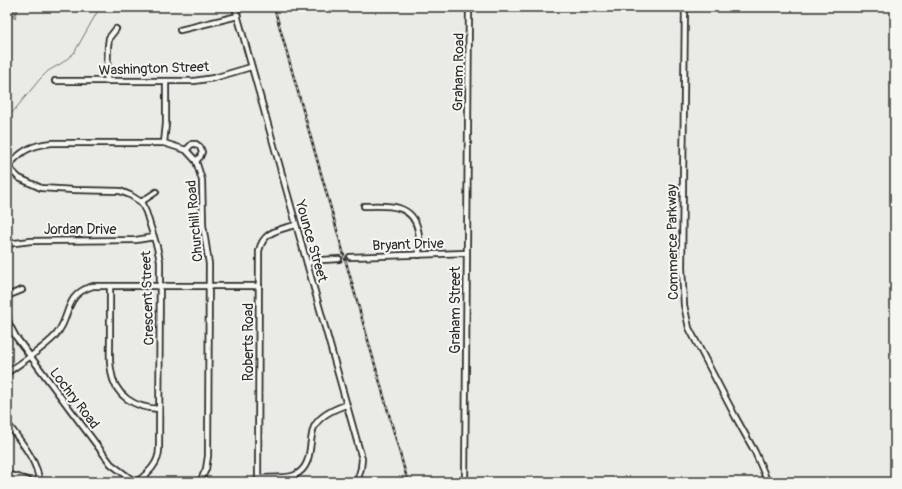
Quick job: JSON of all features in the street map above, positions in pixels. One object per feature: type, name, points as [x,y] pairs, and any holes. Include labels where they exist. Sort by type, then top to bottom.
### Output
[{"type":"street","name":"Younce Street","points":[[235,7],[362,459],[358,482]]},
{"type":"street","name":"Graham Road","points":[[468,138],[469,7]]},
{"type":"street","name":"Commerce Parkway","points":[[684,7],[682,268],[684,305],[689,328],[755,452],[763,468],[767,482]]},
{"type":"street","points":[[180,30],[203,26],[238,16]]},
{"type":"street","points":[[107,81],[109,38],[116,29]]},
{"type":"street","name":"Washington Street","points":[[55,81],[204,80],[251,67]]},
{"type":"street","points":[[164,143],[166,124],[166,81]]},
{"type":"street","name":"Graham Street","points":[[465,482],[468,138]]},
{"type":"street","points":[[156,192],[141,202],[130,194],[120,191],[41,188],[19,178],[7,167],[18,155],[29,148],[43,144],[164,143],[186,150],[192,144],[196,144],[200,147],[202,152],[196,162]]},
{"type":"street","name":"Churchill Road","points":[[186,150],[196,162],[202,180],[203,225],[208,257],[208,456],[206,470],[200,482]]},
{"type":"street","name":"Crescent Street","points":[[138,482],[153,467],[158,458],[159,409],[160,261],[158,248],[146,212],[141,202]]},
{"type":"street","points":[[364,206],[392,206],[401,208],[408,213],[415,222],[419,231],[419,255]]},
{"type":"street","name":"Roberts Road","points":[[258,480],[259,251],[262,240],[274,232],[296,225]]},
{"type":"street","name":"Jordan Drive","points":[[7,244],[31,241],[136,240],[154,237]]},
{"type":"street","name":"Bryant Drive","points":[[350,257],[466,253]]},
{"type":"street","points":[[307,263],[339,259]]},
{"type":"street","points":[[7,373],[53,338],[60,330],[70,304],[76,294],[84,289],[93,286],[259,286]]},
{"type":"street","points":[[110,286],[110,363],[115,384],[123,396],[132,403],[159,409]]},
{"type":"street","points":[[7,296],[22,290]]},
{"type":"street","name":"Lochry Road","points":[[7,314],[9,324],[16,337],[111,464],[125,475],[138,482]]},
{"type":"street","points":[[258,480],[291,477],[297,474],[307,461],[315,426],[329,412],[346,405]]},
{"type":"street","points":[[7,423],[34,463],[38,472],[38,482]]},
{"type":"street","points":[[7,474],[31,482]]},
{"type":"shaded area","points":[[11,7],[19,7],[15,18],[12,17]]},
{"type":"waterway","points":[[7,119],[48,71],[62,63],[74,53],[100,7]]},
{"type":"railway","points":[[274,7],[408,482]]}]
